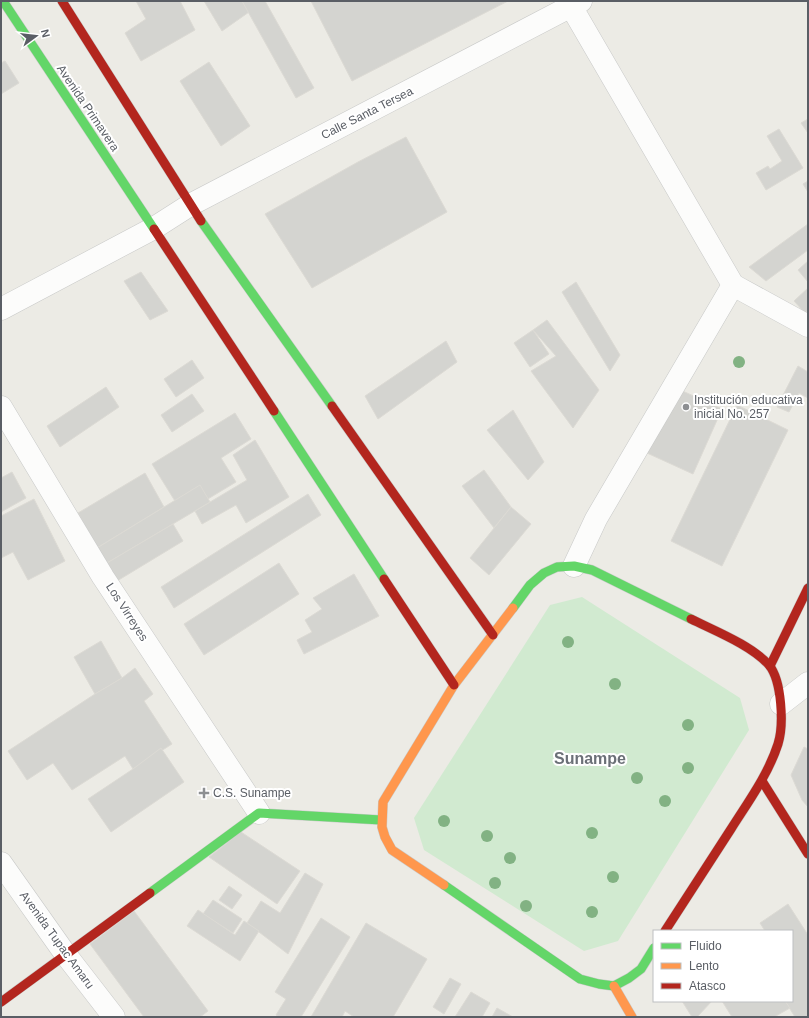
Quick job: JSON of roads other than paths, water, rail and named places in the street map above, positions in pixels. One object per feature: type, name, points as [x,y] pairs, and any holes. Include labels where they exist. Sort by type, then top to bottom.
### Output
[{"type":"street","name":"Avenida Primavera","points":[[2,1],[154,228],[454,685]]},
{"type":"street","points":[[62,1],[190,205],[494,635]]},
{"type":"street","name":"Calle Santa Tersea","points":[[1,309],[154,228],[190,205],[574,3]]},
{"type":"street","points":[[574,3],[733,285],[808,326]]},
{"type":"street","points":[[574,566],[596,519],[733,285]]},
{"type":"street","name":"Los Virreyes","points":[[1,407],[103,577],[259,813]]},
{"type":"street","points":[[653,950],[641,969],[629,978],[614,986],[598,984],[580,979],[392,850],[383,834],[381,820],[383,802],[454,685],[494,635],[530,585],[544,573],[557,567],[574,566],[592,570],[754,651],[770,666],[777,683],[781,704],[782,725],[778,744],[762,781],[666,930]]},
{"type":"street","points":[[770,666],[808,588]]},
{"type":"street","points":[[781,704],[808,683]]},
{"type":"street","points":[[762,781],[808,854]]},
{"type":"street","points":[[1,1002],[259,813],[381,820]]},
{"type":"street","name":"Avenida Tupac Amaru","points":[[1,863],[66,955],[114,1017]]},
{"type":"street","points":[[614,986],[632,1017]]},
{"type":"place","name":"Institución educativa inicial No. 257","points":[[686,407]]},
{"type":"place","name":"C.S. Sunampe","points":[[204,793]]},
{"type":"district","name":"Sunampe","points":[[590,758]]}]
